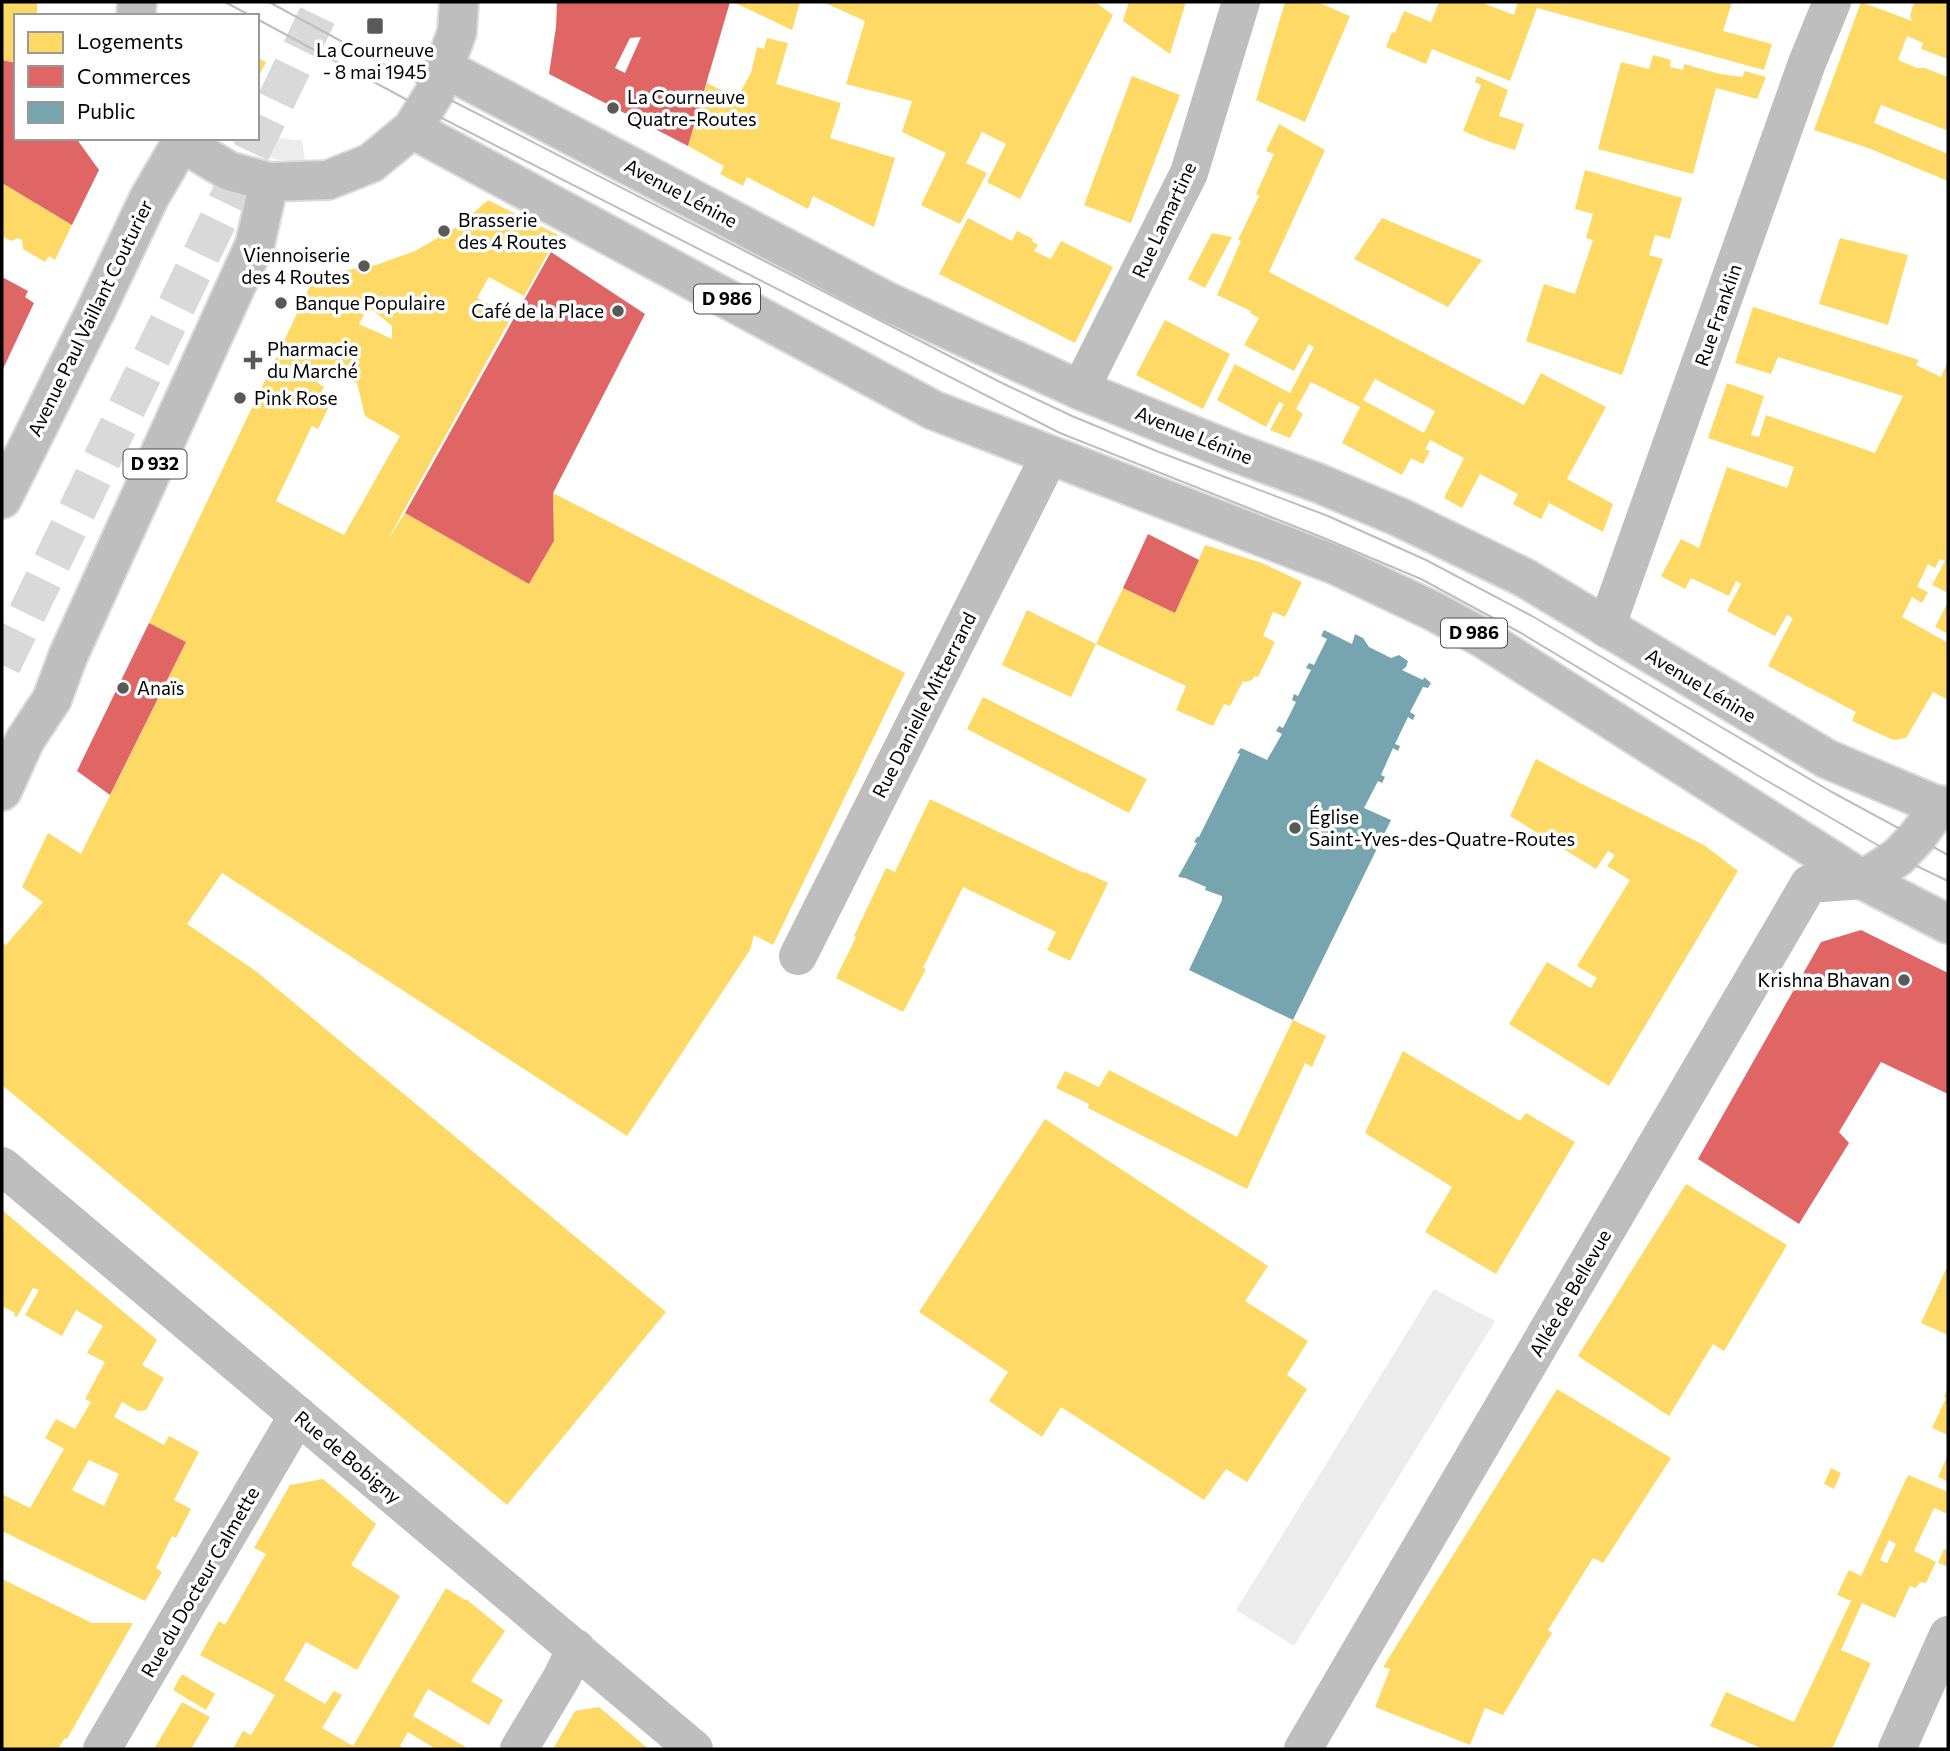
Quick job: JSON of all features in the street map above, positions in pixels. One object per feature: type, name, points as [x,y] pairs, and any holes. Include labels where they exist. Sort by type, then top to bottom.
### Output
[{"type":"main road","points":[[183,140],[194,150],[229,171],[269,182],[328,180],[371,163],[412,129],[435,92],[457,32],[459,2]]},
{"type":"main road","name":"Rue Lamartine","points":[[1080,390],[1189,173],[1241,2]]},
{"type":"main road","name":"Rue Franklin","points":[[1606,628],[1807,63],[1832,2]]},
{"type":"main road","name":"Avenue Lénine","points":[[444,68],[886,301],[1080,390],[1399,517],[1525,578],[1826,759],[1945,802]]},
{"type":"main road","name":"D 986","points":[[412,129],[933,410],[1338,566],[1433,611],[1483,638],[1863,880],[1948,924]]},
{"type":"main road","name":"Avenue Paul Vaillant Couturier","points":[[2,499],[149,198],[181,140]]},
{"type":"main road","name":"D 932","points":[[2,791],[25,740],[52,699],[68,656],[255,244],[269,182]]},
{"type":"main road","name":"Rue Danielle Mitterrand","points":[[798,956],[1050,454]]},
{"type":"main road","points":[[1863,880],[1898,857],[1945,802]]},
{"type":"main road","name":"Allée de Bellevue","points":[[1303,1749],[1809,884],[1863,880]]},
{"type":"main road","name":"Rue de Bobigny","points":[[2,1166],[694,1749]]},
{"type":"main road","name":"Rue du Docteur Calmette","points":[[102,1749],[298,1415]]},
{"type":"main road","points":[[1898,1749],[1948,1635]]},
{"type":"main road","points":[[519,1749],[576,1648]]},
{"type":"shaded area","points":[[259,132],[279,138],[302,140],[305,160],[267,157],[233,142],[259,140]]},
{"type":"shaded area","points":[[1434,1289],[1495,1321],[1294,1646],[1236,1610]]},
{"type":"building: Logements","points":[[2,2],[37,2],[37,14],[14,14],[14,63],[2,60]]},
{"type":"building: Logements","points":[[733,2],[800,2],[792,30]]},
{"type":"building: Logements","points":[[823,2],[1095,2],[1113,15],[1020,199],[987,182],[1006,144],[982,132],[966,163],[987,173],[960,224],[921,205],[946,153],[902,132],[912,101],[846,84],[865,21]]},
{"type":"building: Logements","points":[[1129,2],[1186,2],[1170,54],[1123,21]]},
{"type":"building: Logements","points":[[1285,2],[1317,2],[1350,16],[1305,122],[1256,100]]},
{"type":"building: Logements","points":[[1439,2],[1480,2],[1514,15],[1518,2],[1732,2],[1723,31],[1772,44],[1764,70],[1537,8],[1510,81],[1432,49],[1426,64],[1386,47],[1404,11],[1431,22]]},
{"type":"building: Logements","points":[[1861,2],[1912,21],[1910,15],[1914,3],[1948,2],[1948,59],[1921,49],[1923,43],[1907,36],[1898,60],[1948,77],[1948,128],[1946,130],[1881,105],[1874,123],[1948,154],[1948,181],[1868,148],[1814,130]]},
{"type":"building: Logements","points":[[767,38],[788,43],[776,84],[841,103],[830,138],[895,158],[874,227],[813,196],[808,209],[747,177],[743,186],[720,174],[724,166],[688,146],[707,83],[737,98],[751,73],[757,47],[764,49]]},
{"type":"building: Logements","points":[[1653,55],[1671,60],[1670,67],[1683,70],[1684,64],[1720,74],[1742,77],[1745,71],[1766,77],[1757,99],[1716,88],[1693,174],[1598,149],[1621,62],[1649,69]]},
{"type":"building: Logements","points":[[259,59],[266,62],[259,76]]},
{"type":"building: Logements","points":[[1132,76],[1180,95],[1131,223],[1084,205]]},
{"type":"building: Logements","points":[[1477,76],[1508,90],[1499,116],[1524,124],[1515,150],[1463,131],[1481,85],[1475,82]]},
{"type":"building: Logements","points":[[1279,124],[1325,150],[1269,272],[1524,405],[1541,373],[1606,407],[1567,479],[1613,504],[1603,532],[1549,503],[1541,519],[1513,504],[1518,494],[1480,474],[1462,508],[1444,498],[1464,458],[1430,440],[1425,449],[1430,451],[1423,464],[1411,458],[1402,475],[1342,443],[1360,407],[1311,382],[1296,409],[1303,414],[1290,438],[1270,430],[1284,404],[1279,402],[1266,427],[1217,400],[1235,364],[1290,393],[1314,347],[1309,344],[1294,371],[1244,345],[1259,318],[1250,313],[1251,311],[1217,295],[1274,154],[1266,151]],"holes":[[[1375,379],[1435,411],[1424,433],[1363,400]]]},
{"type":"building: Logements","points":[[1585,170],[1682,198],[1670,239],[1655,235],[1649,255],[1663,259],[1622,375],[1526,341],[1544,284],[1575,294],[1593,240],[1586,238],[1593,214],[1575,209]]},
{"type":"building: Logements","points":[[2,183],[72,225],[55,260],[49,256],[45,262],[23,249],[22,240],[18,238],[11,241],[2,236]]},
{"type":"building: Logements","points":[[488,200],[558,235],[524,296],[489,277],[477,298],[512,316],[388,539],[405,513],[529,584],[554,541],[553,493],[905,673],[773,945],[754,935],[750,950],[627,1136],[222,873],[187,924],[257,972],[666,1312],[507,1505],[2,1085],[2,943],[6,945],[43,902],[22,887],[48,833],[81,854],[186,642],[149,623],[315,276],[376,265],[415,251],[457,227]],"holes":[[[364,303],[392,326],[392,339],[359,324],[364,315],[358,312]],[[322,367],[357,383],[365,416],[400,436],[344,535],[276,501],[312,426],[318,429],[331,402],[320,395],[324,387],[315,381]]]},
{"type":"building: Logements","points":[[968,218],[1012,241],[1017,231],[1033,239],[1038,245],[1034,251],[1051,259],[1061,241],[1113,267],[1075,343],[939,274]]},
{"type":"building: Logements","points":[[1382,218],[1482,260],[1448,307],[1354,259]]},
{"type":"building: Logements","points":[[1212,233],[1232,237],[1205,288],[1188,279]]},
{"type":"building: Logements","points":[[1840,238],[1908,255],[1888,325],[1819,304]]},
{"type":"building: Logements","points":[[1753,307],[1919,360],[1916,365],[1941,377],[1948,361],[1948,593],[1932,585],[1945,561],[1940,559],[1935,568],[1928,564],[1917,587],[1928,592],[1922,603],[1912,597],[1902,617],[1948,643],[1948,700],[1933,692],[1906,738],[1893,740],[1852,721],[1856,712],[1768,666],[1793,618],[1787,615],[1775,636],[1727,611],[1741,584],[1736,581],[1729,596],[1691,578],[1685,589],[1661,576],[1681,539],[1699,548],[1727,467],[1787,488],[1794,467],[1708,438],[1727,383],[1764,396],[1751,435],[1759,437],[1766,415],[1875,453],[1903,396],[1778,357],[1771,374],[1735,363]]},
{"type":"building: Logements","points":[[1165,320],[1230,354],[1203,409],[1136,375]]},
{"type":"building: Logements","points":[[1205,545],[1262,563],[1302,582],[1285,617],[1273,612],[1263,636],[1275,642],[1258,677],[1243,681],[1230,706],[1224,704],[1213,726],[1176,710],[1186,686],[1096,644],[1123,588],[1175,613]]},
{"type":"building: Logements","points":[[1948,602],[1948,634],[1935,627]]},
{"type":"building: Logements","points":[[1027,610],[1096,644],[1071,697],[1002,665]]},
{"type":"building: Logements","points":[[983,697],[1147,779],[1129,813],[967,729]]},
{"type":"building: Logements","points":[[1536,759],[1704,845],[1738,871],[1609,1086],[1509,1024],[1547,962],[1591,988],[1597,978],[1577,966],[1630,880],[1607,866],[1615,855],[1608,851],[1596,869],[1510,816]]},
{"type":"building: Logements","points":[[930,799],[1108,883],[1070,961],[1047,950],[1056,932],[963,887],[923,968],[926,969],[903,1012],[836,978],[886,868],[895,872]]},
{"type":"building: Logements","points":[[1293,1020],[1326,1036],[1312,1067],[1305,1063],[1247,1189],[1088,1108],[1089,1104],[1056,1088],[1065,1071],[1099,1087],[1109,1070],[1237,1137]]},
{"type":"building: Logements","points":[[1403,1051],[1520,1121],[1526,1113],[1575,1142],[1496,1274],[1425,1232],[1452,1187],[1365,1133]]},
{"type":"building: Logements","points":[[1045,1119],[1268,1266],[1245,1301],[1308,1341],[1287,1375],[1307,1389],[1247,1482],[1226,1469],[1204,1500],[1061,1407],[1042,1437],[989,1401],[1008,1372],[919,1312]]},
{"type":"building: Logements","points":[[1686,1184],[1787,1245],[1724,1351],[1713,1344],[1669,1416],[1578,1356]]},
{"type":"building: Logements","points":[[2,1210],[157,1340],[142,1365],[164,1378],[146,1410],[138,1411],[122,1402],[114,1417],[164,1445],[169,1436],[199,1452],[174,1500],[191,1509],[176,1538],[172,1536],[156,1568],[162,1572],[145,1601],[2,1531],[2,1494],[30,1508],[64,1449],[45,1438],[56,1419],[75,1429],[91,1402],[85,1399],[105,1362],[87,1353],[103,1326],[76,1310],[62,1336],[25,1315],[39,1290],[33,1288],[17,1317],[2,1306]],"holes":[[[89,1460],[119,1474],[104,1506],[72,1490]]]},
{"type":"building: Logements","points":[[1946,1269],[1948,1270],[1948,1335],[1921,1323]]},
{"type":"building: Logements","points":[[1948,1388],[1948,1435],[1932,1428]]},
{"type":"building: Logements","points":[[1557,1389],[1671,1458],[1603,1563],[1593,1558],[1548,1630],[1552,1633],[1503,1715],[1485,1708],[1470,1745],[1375,1707],[1390,1669],[1383,1667]]},
{"type":"building: Logements","points":[[1948,1455],[1948,1482],[1938,1477]]},
{"type":"building: Logements","points":[[1831,1468],[1841,1473],[1834,1489],[1824,1484]]},
{"type":"building: Logements","points":[[1908,1475],[1948,1492],[1948,1514],[1934,1508],[1914,1551],[1936,1562],[1926,1583],[1920,1582],[1916,1588],[1910,1586],[1895,1618],[1862,1603],[1841,1650],[1871,1663],[1832,1749],[1763,1749],[1710,1726],[1726,1692],[1794,1722],[1851,1601],[1837,1595],[1849,1570],[1861,1576]],"holes":[[[1889,1540],[1896,1544],[1887,1563],[1880,1560]]]},
{"type":"building: Logements","points":[[323,1479],[376,1524],[351,1565],[400,1596],[357,1670],[306,1642],[284,1680],[325,1704],[334,1691],[342,1695],[322,1728],[353,1746],[446,1588],[466,1599],[505,1631],[471,1681],[503,1700],[489,1725],[428,1689],[413,1716],[469,1749],[436,1749],[408,1732],[400,1746],[405,1749],[233,1749],[243,1731],[251,1735],[275,1695],[200,1655],[219,1621],[225,1625],[266,1554],[254,1548],[290,1485]]},
{"type":"building: Logements","points":[[1944,1549],[1948,1551],[1948,1567],[1938,1563]]},
{"type":"building: Logements","points":[[2,1579],[92,1623],[133,1623],[67,1739],[65,1738],[58,1749],[2,1749]]},
{"type":"building: Logements","points":[[182,1674],[215,1694],[206,1710],[173,1690]]},
{"type":"building: Logements","points":[[182,1702],[210,1717],[191,1749],[154,1749]]},
{"type":"building: Logements","points":[[599,1707],[649,1749],[553,1749],[575,1711]]},
{"type":"building: Commerces","points":[[557,2],[730,2],[688,146],[549,74]],"holes":[[[641,37],[625,73],[615,68],[630,38]]]},
{"type":"building: Commerces","points":[[2,60],[14,63],[14,140],[77,140],[99,170],[72,225],[2,183]]},
{"type":"building: Commerces","points":[[551,252],[645,314],[553,493],[554,541],[529,584],[405,513]]},
{"type":"building: Commerces","points":[[2,279],[28,291],[25,297],[34,303],[2,371]]},
{"type":"building: Commerces","points":[[1148,534],[1199,560],[1175,613],[1123,588]]},
{"type":"building: Commerces","points":[[149,623],[186,642],[110,795],[77,771]]},
{"type":"building: Commerces","points":[[1861,930],[1948,973],[1948,1094],[1881,1062],[1839,1132],[1849,1143],[1799,1224],[1698,1159],[1821,942]]},
{"type":"building: Public","name":"Église Saint-Yves-des-Quatre-Routes","points":[[1324,630],[1352,644],[1355,634],[1363,638],[1369,647],[1391,658],[1399,655],[1408,661],[1402,670],[1423,680],[1424,677],[1431,683],[1428,688],[1423,687],[1410,712],[1415,715],[1413,720],[1408,717],[1395,744],[1400,746],[1398,751],[1393,748],[1381,775],[1385,777],[1382,783],[1378,781],[1364,808],[1391,820],[1293,1020],[1189,970],[1222,896],[1178,877],[1240,754],[1237,753],[1241,748],[1267,760],[1282,734],[1276,731],[1279,726],[1283,728],[1296,702],[1292,700],[1294,694],[1298,696],[1311,670],[1306,668],[1309,663],[1314,665],[1327,639],[1321,636]]},
{"type":"tunnel","points":[[259,136],[324,2]]},
{"type":"tunnel","points":[[2,665],[257,140]]},
{"type":"tram line","points":[[225,2],[247,14]]},
{"type":"tram line","points":[[269,2],[435,92],[1002,383],[1072,416],[1328,516],[1426,560],[1532,616],[1830,791],[1948,855]]},
{"type":"tram line","points":[[259,20],[424,109],[1060,433],[1421,579],[1521,633],[1898,857],[1948,881]]},
{"type":"place","name":"La Courneuve - 8 mai 1945","points":[[375,26]]},
{"type":"place","name":"La Courneuve Quatre-Routes","points":[[613,108]]},
{"type":"place","name":"Brasserie des 4 Routes","points":[[444,231]]},
{"type":"place","name":"Viennoiserie des 4 Routes","points":[[364,266]]},
{"type":"place","name":"Banque Populaire","points":[[281,303]]},
{"type":"place","name":"Café de la Place","points":[[618,311]]},
{"type":"place","name":"Pharmacie du Marché","points":[[253,360]]},
{"type":"place","name":"Pink Rose","points":[[240,398]]},
{"type":"place","name":"Anaïs","points":[[123,688]]},
{"type":"place","name":"Église Saint-Yves-des-Quatre-Routes","points":[[1295,828]]},
{"type":"place","name":"Krishna Bhavan","points":[[1904,980]]}]
